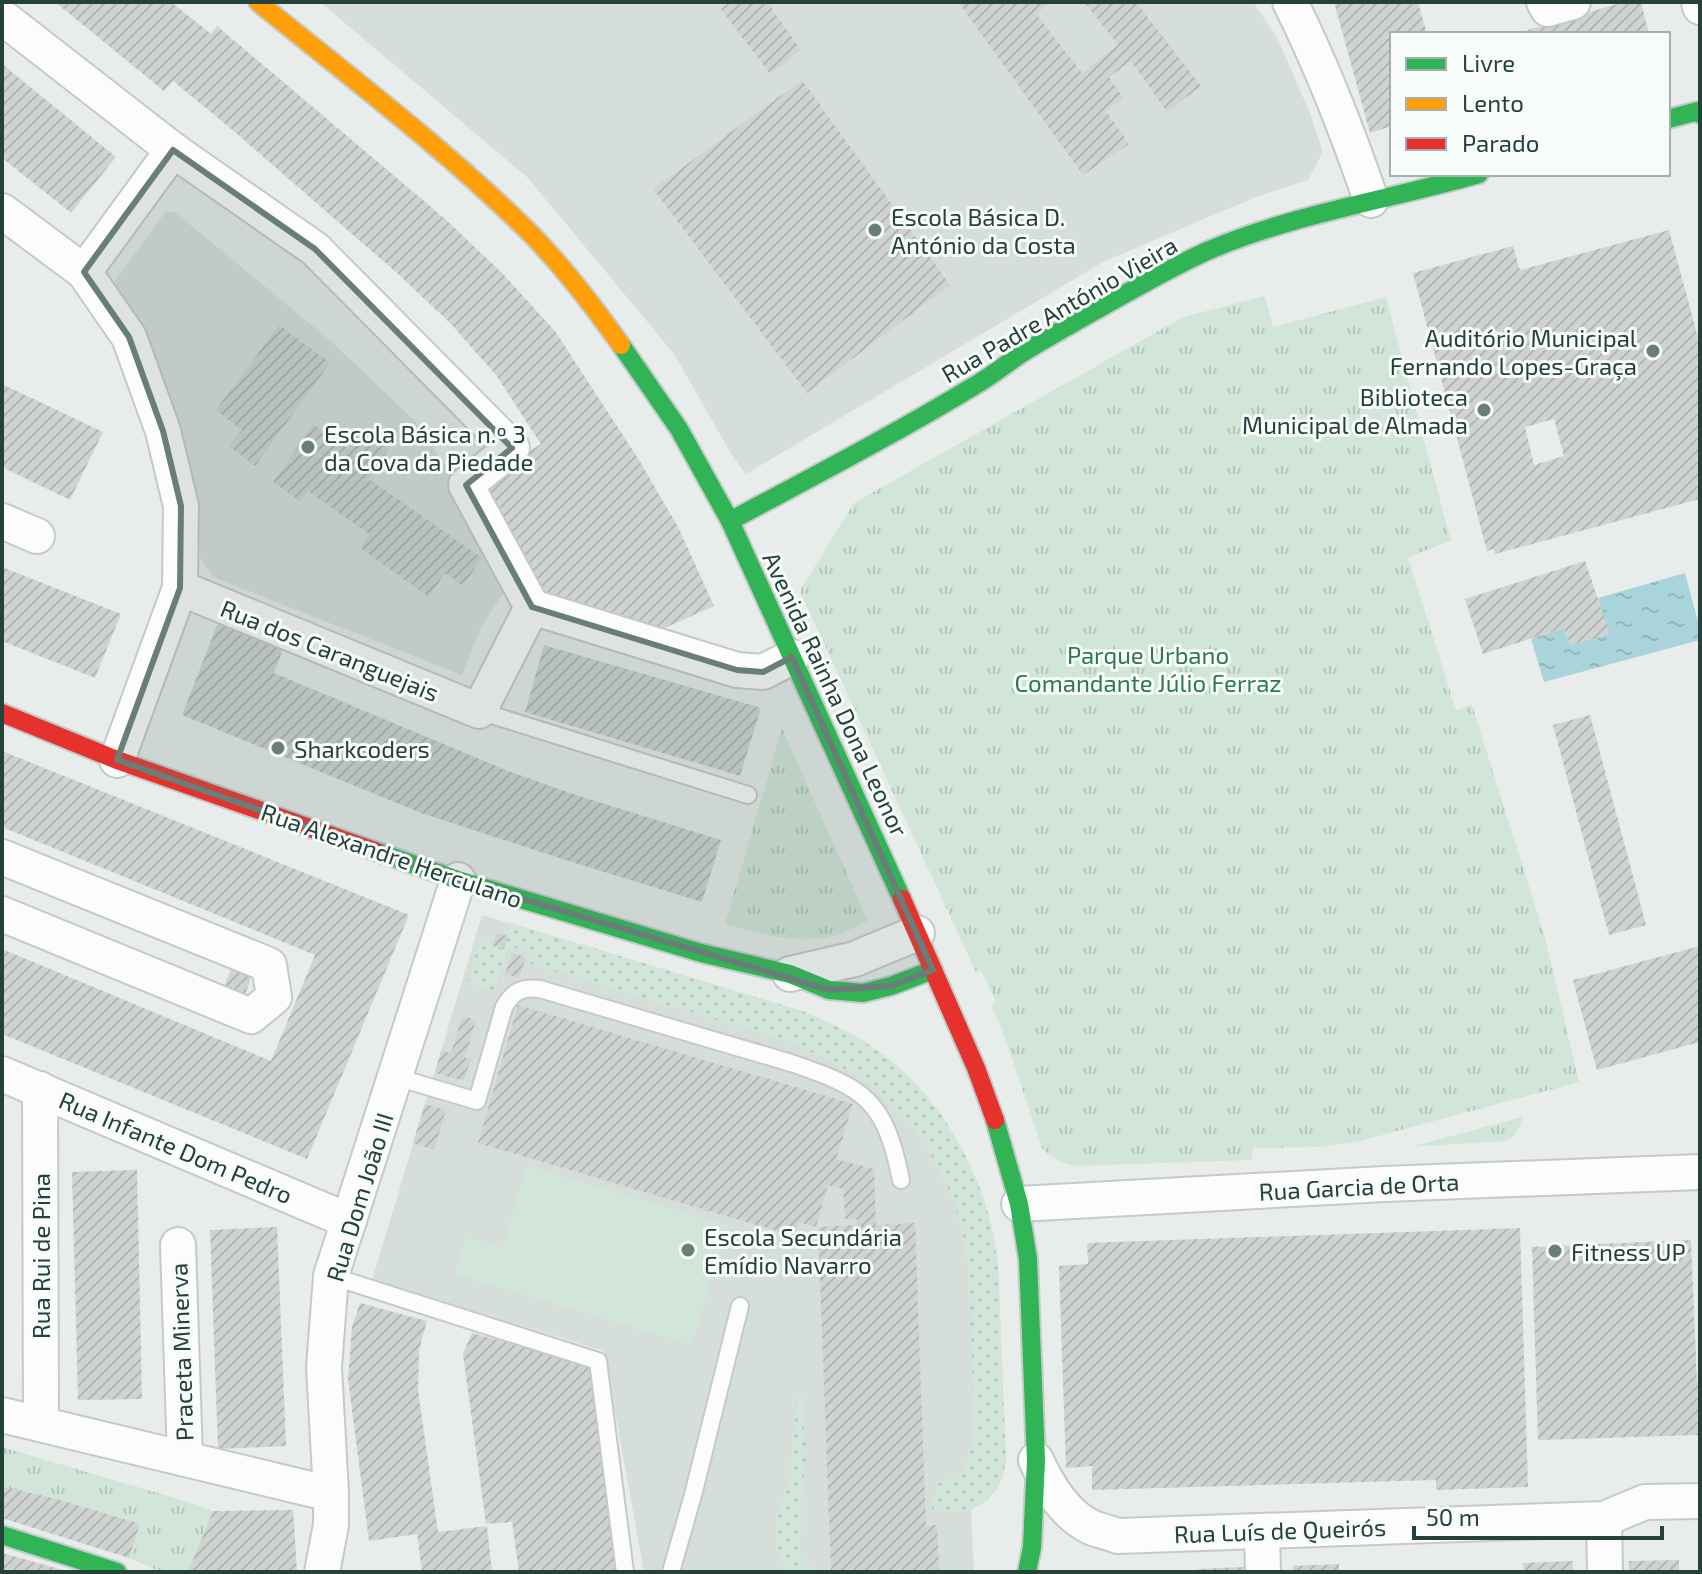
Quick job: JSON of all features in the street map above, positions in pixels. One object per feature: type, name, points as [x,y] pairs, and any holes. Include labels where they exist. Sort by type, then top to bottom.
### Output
[{"type":"street","name":"Avenida Rainha Dona Leonor","points":[[258,2],[467,173],[535,238],[597,311],[679,429],[730,521],[917,933],[995,1118],[1019,1204],[1028,1259],[1036,1460],[1034,1524],[1027,1572]]},
{"type":"street","points":[[1290,2],[1319,62],[1371,200]]},
{"type":"street","points":[[1544,2],[1548,9],[1573,2]]},
{"type":"street","points":[[2,17],[173,150],[315,249],[512,448],[466,485],[532,607],[737,670],[763,672],[792,657]]},
{"type":"street","points":[[84,272],[173,150]]},
{"type":"street","name":"Rua Padre António Vieira","points":[[730,521],[909,425],[983,381],[1024,352],[1206,252],[1371,200],[1472,176]]},
{"type":"street","points":[[2,211],[84,272],[129,337],[163,431],[181,506],[180,588],[117,760]]},
{"type":"street","points":[[2,521],[37,536]]},
{"type":"street","name":"Rua dos Caranguejais","points":[[180,588],[479,711]]},
{"type":"street","points":[[479,711],[532,607]]},
{"type":"street","name":"Rua Alexandre Herculano","points":[[2,713],[117,760],[458,880],[701,953],[790,974],[829,990],[863,993],[933,970]]},
{"type":"street","points":[[2,857],[269,965],[274,997],[251,1016],[2,914]]},
{"type":"street","name":"Rua Dom João III","points":[[329,1568],[331,1494],[324,1367],[331,1276],[458,880]]},
{"type":"street","name":"Rua Alexandre Herculano","points":[[790,974],[855,959],[917,933]]},
{"type":"street","name":"Rua Infante Dom Pedro","points":[[2,1074],[349,1221]]},
{"type":"street","name":"Rua Rui de Pina","points":[[40,1089],[41,1424]]},
{"type":"street","name":"Rua Garcia de Orta","points":[[1019,1204],[1369,1185],[1700,1172]]},
{"type":"street","name":"Praceta Minerva","points":[[178,1245],[185,1459]]},
{"type":"street","points":[[2,1415],[331,1494]]},
{"type":"street","name":"Rua Luís de Queirós","points":[[1036,1460],[1047,1483],[1071,1513],[1091,1527],[1118,1536],[1604,1519],[1645,1502],[1700,1501]]},
{"type":"street","points":[[1604,1519],[1605,1572]]},
{"type":"street","points":[[1262,1531],[1263,1572]]},
{"type":"street","points":[[2,1535],[117,1572]]},
{"type":"lane","name":"Rua dos Caranguejais","points":[[479,711],[748,795]]},
{"type":"lane","points":[[396,1077],[477,1101],[504,1007],[519,990],[540,989],[830,1076],[864,1097],[877,1111],[888,1132],[901,1180]]},
{"type":"lane","points":[[331,1276],[598,1361],[625,1572]]},
{"type":"lane","points":[[671,1572],[740,1306]]},
{"type":"highlighted area","points":[[173,150],[315,249],[512,448],[466,485],[532,607],[737,670],[763,672],[792,657],[933,970],[891,986],[829,990],[701,953],[458,880],[117,760],[180,588],[181,506],[163,431],[129,337],[84,272]]},
{"type":"shaded area","name":"Escola Básica D. António da Costa","points":[[320,2],[1253,2],[1277,37],[1310,113],[1323,152],[1308,180],[1256,197],[1103,262],[746,474],[733,457],[674,354],[528,178]]},
{"type":"shaded area","name":"Escola Básica n.º 3 da Cova da Piedade","points":[[166,211],[176,213],[332,342],[415,421],[449,471],[508,586],[481,627],[462,675],[213,577],[200,557],[200,512],[176,423],[111,286]]},
{"type":"shaded area","name":"Escola Secundária Emídio Navarro","points":[[482,915],[805,1012],[856,1036],[890,1061],[944,1119],[980,1188],[994,1236],[998,1264],[1006,1461],[997,1489],[971,1510],[974,1572],[644,1572],[604,1351],[372,1280]]},
{"type":"green space","name":"Parque Urbano Comandante Júlio Ferraz","points":[[1265,296],[1273,327],[1386,297],[1451,541],[1408,557],[1456,710],[1472,705],[1545,937],[1579,1082],[1356,1142],[1317,1147],[1253,1148],[1252,1160],[1075,1166],[1057,1160],[1042,1148],[991,1005],[996,1002],[981,971],[976,972],[801,589],[854,503],[1183,317]]},
{"type":"green space","points":[[782,728],[868,921],[819,939],[792,939],[725,924]]},
{"type":"green space","points":[[511,923],[805,1012],[855,1036],[889,1059],[936,1107],[960,1145],[979,1186],[991,1224],[998,1264],[1006,1461],[990,1497],[971,1509],[932,1509],[938,1484],[953,1478],[963,1468],[974,1439],[968,1269],[962,1230],[949,1191],[929,1151],[903,1116],[862,1079],[793,1044],[528,963],[531,953],[509,946],[500,978],[492,991],[468,984],[479,941],[504,949]]},
{"type":"green space","points":[[1522,1117],[1517,1131],[1506,1141],[1410,1147]]},
{"type":"green space","points":[[527,1166],[727,1225],[692,1345],[455,1274],[466,1237],[503,1247]]},
{"type":"green space","points":[[802,1393],[807,1449],[800,1549],[804,1561],[814,1572],[787,1572],[778,1556],[776,1525],[791,1475],[792,1442],[799,1394]]},
{"type":"green space","points":[[2,1447],[213,1511],[188,1572],[161,1572],[129,1558],[140,1524],[2,1486]]},
{"type":"water","points":[[1685,573],[1700,629],[1700,640],[1544,682],[1531,639],[1564,628],[1570,645],[1609,634],[1598,598]]},
{"type":"building","points":[[55,2],[171,2],[211,34],[217,26],[444,218],[502,273],[555,331],[639,460],[678,527],[714,606],[660,630],[544,597],[477,483],[541,444],[496,375],[449,322],[397,273],[229,127],[173,81],[164,91]]},
{"type":"building","points":[[730,2],[767,2],[801,50],[770,74],[721,9]]},
{"type":"building","points":[[958,2],[1051,2],[1036,14],[1082,73],[1118,45],[1084,2],[1136,2],[1201,86],[1167,112],[1131,61],[1109,77],[1123,98],[1106,111],[1129,144],[1083,175]]},
{"type":"building","points":[[1334,2],[1418,2],[1426,32],[1390,32],[1390,127],[1370,133]]},
{"type":"building","points":[[1624,2],[1641,2],[1648,32],[1522,32]]},
{"type":"building","points":[[2,64],[116,157],[71,213],[2,158]]},
{"type":"building","points":[[802,80],[950,285],[807,393],[653,189]]},
{"type":"building","points":[[1669,230],[1700,345],[1700,499],[1495,554],[1493,549],[1487,551],[1413,273],[1513,246],[1520,270]],"holes":[[[1554,419],[1564,456],[1534,465],[1525,427]]]},
{"type":"building","points":[[279,325],[330,363],[255,466],[229,446],[242,430],[216,410]]},
{"type":"building","points":[[2,384],[103,432],[70,500],[2,467]]},
{"type":"building","points":[[313,424],[348,449],[361,430],[389,449],[369,479],[482,558],[463,586],[445,573],[429,597],[360,548],[369,534],[308,491],[300,501],[273,482]]},
{"type":"building","points":[[1585,561],[1610,634],[1570,645],[1564,628],[1483,654],[1465,599]]},
{"type":"building","points":[[2,567],[121,614],[95,678],[2,641]]},
{"type":"building","points":[[218,623],[283,649],[274,673],[508,771],[721,840],[702,902],[421,813],[182,715]]},
{"type":"building","points":[[544,645],[761,708],[740,776],[525,712]]},
{"type":"building","points":[[1590,715],[1646,925],[1609,935],[1553,725]]},
{"type":"building","points":[[2,751],[409,915],[307,1159],[2,1034],[2,949],[271,1061],[315,955],[2,827]]},
{"type":"building","points":[[496,933],[508,936],[504,949],[493,946]]},
{"type":"building","points":[[1700,946],[1700,1042],[1597,1070],[1573,980]]},
{"type":"building","points":[[512,953],[526,957],[519,978],[505,974]]},
{"type":"building","points":[[232,967],[252,975],[243,1001],[222,992]]},
{"type":"building","points":[[518,1005],[853,1104],[836,1159],[874,1169],[876,1225],[915,1223],[926,1526],[937,1525],[939,1572],[831,1572],[818,1227],[857,1225],[857,1219],[845,1219],[843,1189],[828,1185],[816,1227],[799,1222],[794,1236],[478,1143]]},
{"type":"building","points":[[462,1016],[476,1020],[465,1058],[471,1059],[464,1081],[435,1073],[441,1051],[451,1053]]},
{"type":"building","points":[[425,1104],[446,1110],[434,1150],[413,1143]]},
{"type":"building","points":[[137,1170],[142,1399],[78,1400],[72,1172]]},
{"type":"building","points":[[277,1227],[286,1446],[218,1449],[210,1230]]},
{"type":"building","points":[[1520,1228],[1528,1487],[1436,1490],[1436,1480],[1092,1490],[1092,1466],[1066,1468],[1059,1266],[1088,1264],[1087,1243]]},
{"type":"building","points":[[1691,1240],[1697,1382],[1700,1381],[1699,1435],[1538,1440],[1532,1247]]},
{"type":"building","points":[[360,1303],[427,1321],[419,1350],[418,1390],[438,1532],[487,1526],[492,1572],[422,1572],[417,1534],[369,1541],[348,1379],[352,1327]]},
{"type":"building","points":[[472,1333],[591,1365],[617,1572],[519,1572],[512,1522],[486,1524],[463,1354]]},
{"type":"building","points":[[2,1486],[140,1524],[129,1558],[2,1518]]},
{"type":"building","points":[[293,1510],[297,1572],[188,1572],[213,1511]]},
{"type":"building","points":[[2,1553],[70,1572],[2,1572]]},
{"type":"building","points":[[1679,1560],[1679,1572],[1629,1572],[1629,1561]]},
{"type":"building","points":[[1573,1561],[1573,1572],[1524,1572],[1523,1563]]},
{"type":"building","points":[[1339,1564],[1339,1572],[1293,1572],[1293,1566]]},
{"type":"building","points":[[1244,1567],[1244,1572],[1197,1572],[1197,1569]]},
{"type":"traffic: fast","points":[[1670,118],[1698,111],[1700,114]]},
{"type":"traffic: fast","points":[[730,521],[914,421],[981,382],[1024,352],[1205,252],[1306,217],[1471,176]]},
{"type":"traffic: fast","points":[[621,345],[679,429],[730,521],[902,899]]},
{"type":"traffic: fast","points":[[375,851],[458,880],[701,953],[790,974],[829,990],[863,993],[933,970]]},
{"type":"traffic: fast","points":[[995,1120],[1019,1204],[1028,1259],[1036,1460],[1032,1547],[1027,1572]]},
{"type":"traffic: fast","points":[[2,1535],[117,1572]]},
{"type":"traffic: slow","points":[[258,2],[501,205],[556,262],[621,345]]},
{"type":"traffic: jam","points":[[2,713],[117,760],[375,851]]},
{"type":"traffic: jam","points":[[902,899],[976,1068],[995,1120]]},
{"type":"place","name":"Escola Básica D. António da Costa","points":[[875,230]]},
{"type":"place","name":"Auditório Municipal Fernando Lopes-Graça","points":[[1653,351]]},
{"type":"place","name":"Biblioteca Municipal de Almada","points":[[1484,410]]},
{"type":"place","name":"Escola Básica n.º 3 da Cova da Piedade","points":[[308,447]]},
{"type":"place","name":"Sharkcoders","points":[[278,748]]},
{"type":"place","name":"Escola Secundária Emídio Navarro","points":[[688,1250]]},
{"type":"place","name":"Fitness UP","points":[[1555,1251]]}]
